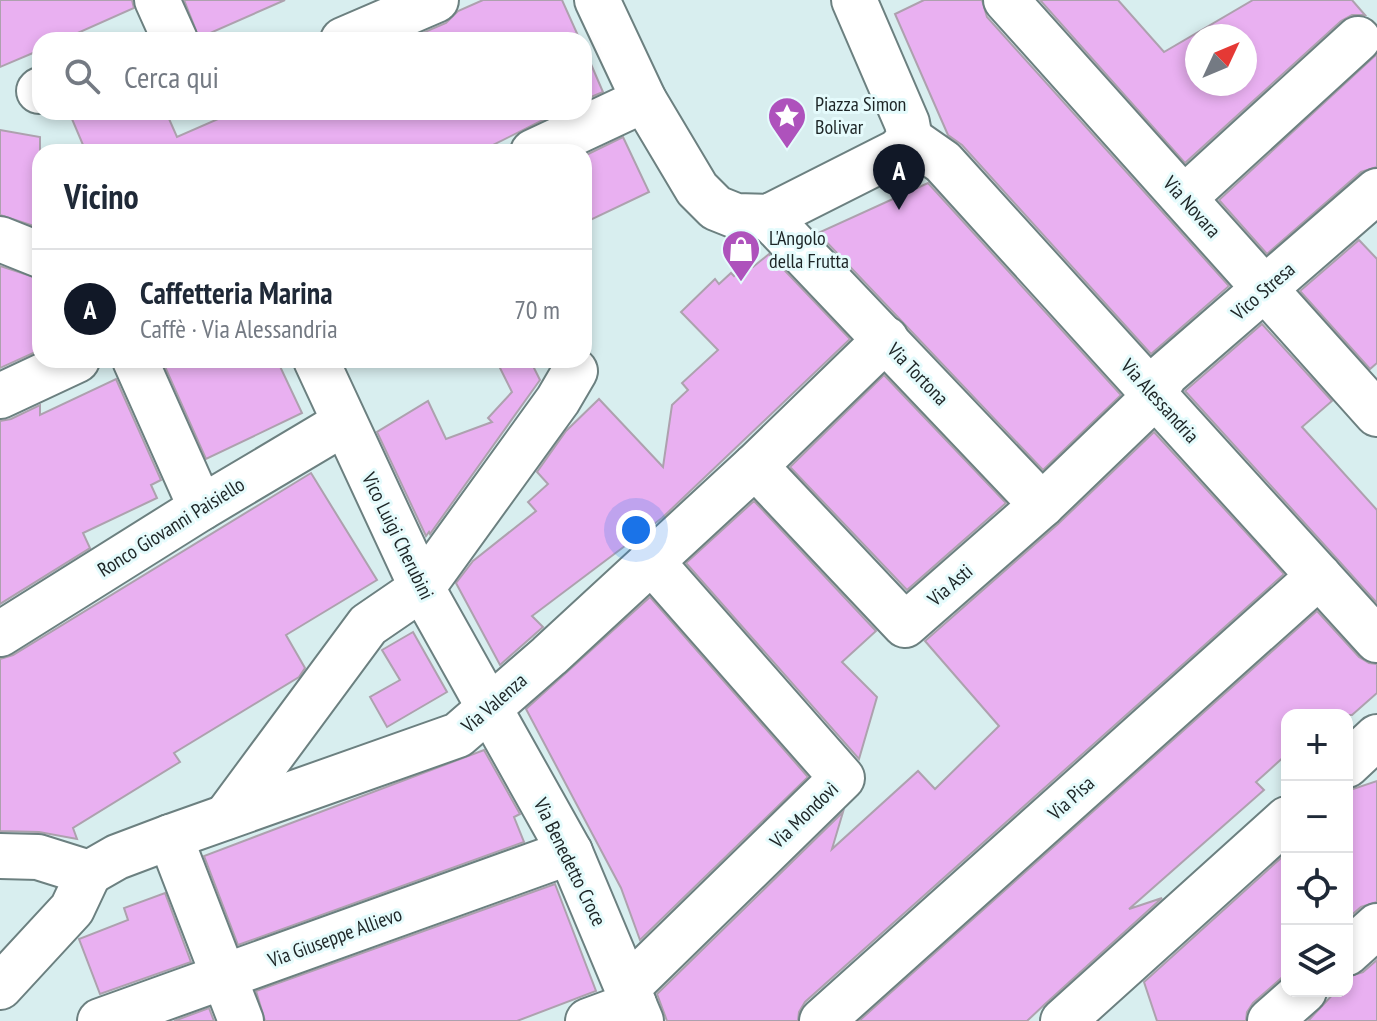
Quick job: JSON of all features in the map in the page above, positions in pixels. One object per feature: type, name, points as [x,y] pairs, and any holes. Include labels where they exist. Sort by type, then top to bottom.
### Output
[{"type":"street","points":[[362,32],[436,0]]},
{"type":"street","points":[[597,0],[630,107],[716,208],[780,230],[897,152],[926,150]]},
{"type":"street","points":[[854,0],[907,123],[926,150]]},
{"type":"street","name":"Via Novara","points":[[1006,0],[1377,414]]},
{"type":"street","points":[[1184,198],[1358,39]]},
{"type":"street","points":[[550,144],[630,107]]},
{"type":"street","name":"Via Alessandria","points":[[926,150],[1153,393],[1377,640]]},
{"type":"street","name":"Vico Stresa","points":[[1153,393],[1166,374],[1377,191]]},
{"type":"street","name":"Via Tortona","points":[[780,230],[1042,505]]},
{"type":"street","points":[[0,239],[32,252]]},
{"type":"street","name":"Via Valenza","points":[[89,873],[117,857],[170,837],[458,735],[755,466],[886,339]]},
{"type":"street","points":[[0,396],[60,368]]},
{"type":"street","points":[[139,368],[201,508]]},
{"type":"street","name":"Vico Luigi Cherubini","points":[[320,368],[422,588],[490,707]]},
{"type":"street","points":[[226,817],[368,625],[422,588],[558,400],[575,371]]},
{"type":"street","name":"Via Asti","points":[[755,466],[905,625],[1042,505],[1145,406],[1153,393]]},
{"type":"street","name":"Ronco Giovanni Paisiello","points":[[0,634],[344,423]]},
{"type":"street","name":"Via Mondovì","points":[[634,1004],[842,778],[651,561]]},
{"type":"street","name":"Via Pisa","points":[[822,1021],[1319,576]]},
{"type":"street","name":"Via Benedetto Croce","points":[[490,707],[570,852],[634,1004]]},
{"type":"street","points":[[1353,759],[1377,737]]},
{"type":"street","points":[[1063,1021],[1281,824]]},
{"type":"street","points":[[170,837],[241,1021]]},
{"type":"street","name":"Via Giuseppe Allievo","points":[[100,1021],[570,852]]},
{"type":"street","points":[[0,856],[38,857],[89,873],[72,909],[0,987]]},
{"type":"street","points":[[1353,948],[1377,926]]},
{"type":"street","points":[[1270,1021],[1297,997]]},
{"type":"street","points":[[588,1021],[634,1004]]},
{"type":"building","points":[[0,0],[132,0],[134,8],[80,32],[32,32],[32,53],[0,67]]},
{"type":"building","points":[[184,0],[285,0],[213,32],[197,32]]},
{"type":"building","points":[[483,0],[562,0],[576,32],[425,32],[446,23],[458,11]]},
{"type":"building","points":[[924,0],[982,0],[987,17],[1229,286],[1151,354],[962,145],[948,135],[895,14]]},
{"type":"building","points":[[1040,0],[1118,0],[1164,52],[1185,40],[1185,96],[1257,96],[1257,24],[1212,24],[1253,0],[1352,0],[1365,15],[1352,15],[1341,21],[1185,163]]},
{"type":"building","points":[[1377,54],[1377,167],[1361,172],[1267,254],[1219,200]]},
{"type":"building","points":[[592,67],[603,92],[592,97]]},
{"type":"building","points":[[72,120],[170,120],[177,137],[216,120],[543,120],[495,144],[83,144]]},
{"type":"building","points":[[0,130],[40,137],[40,144],[32,144],[32,225],[0,215]]},
{"type":"building","points":[[623,137],[649,192],[592,219],[592,152]]},
{"type":"building","points":[[928,183],[1121,395],[1043,470],[818,233]]},
{"type":"building","points":[[1359,240],[1377,259],[1377,363],[1370,369],[1300,291]]},
{"type":"building","points":[[769,254],[850,339],[662,518],[532,616],[543,627],[500,665],[456,583],[473,561],[536,511],[528,502],[548,484],[537,472],[566,431],[599,399],[663,467],[672,405],[688,390],[682,383],[718,350],[681,312],[715,279],[719,284],[731,273],[734,276],[748,262],[753,267]]},
{"type":"building","points":[[0,266],[32,276],[32,354],[0,368]]},
{"type":"building","points":[[1262,324],[1332,401],[1302,427],[1377,510],[1377,603],[1185,391]]},
{"type":"building","points":[[166,368],[281,368],[302,413],[206,459]]},
{"type":"building","points":[[500,368],[534,368],[540,380],[426,536],[377,432],[428,401],[446,439],[492,422],[488,418],[512,392]]},
{"type":"building","points":[[884,375],[1006,503],[907,590],[790,467]]},
{"type":"building","points":[[116,379],[161,480],[151,485],[157,498],[83,533],[90,548],[0,604],[0,421],[40,405],[40,415]]},
{"type":"building","points":[[1154,432],[1284,574],[805,1002],[798,1021],[667,1021],[657,994],[843,812],[832,849],[918,771],[935,789],[999,726],[925,641],[1058,524]]},
{"type":"building","points":[[311,473],[377,580],[286,635],[305,668],[299,677],[174,753],[180,762],[73,828],[77,839],[39,832],[0,831],[0,659],[13,655]]},
{"type":"building","points":[[754,501],[876,631],[842,662],[877,697],[859,759],[686,563]]},
{"type":"building","points":[[650,597],[808,777],[640,940],[621,888],[526,709]]},
{"type":"building","points":[[1317,611],[1359,657],[1377,664],[1377,693],[1353,714],[1353,709],[1281,709],[1281,759],[1256,782],[1264,790],[1129,909],[1162,898],[1027,1021],[859,1021]]},
{"type":"building","points":[[413,632],[447,692],[387,727],[370,697],[400,680],[382,650]]},
{"type":"building","points":[[484,750],[520,814],[514,817],[524,842],[238,945],[204,856]]},
{"type":"building","points":[[1377,781],[1377,902],[1361,907],[1353,914],[1353,853],[1353,789]]},
{"type":"building","points":[[1281,858],[1281,978],[1253,1003],[1246,1021],[1157,1021],[1144,982]]},
{"type":"building","points":[[555,884],[596,991],[517,1021],[265,1021],[256,991]]},
{"type":"building","points":[[165,893],[191,962],[100,994],[79,939],[128,920],[124,908]]},
{"type":"building","points":[[1377,960],[1377,1021],[1308,1021],[1330,997],[1353,997],[1353,975],[1363,972]]},
{"type":"building","points":[[209,1008],[214,1021],[174,1021]]},
{"type":"place","name":"Piazza Simon Bolivar","points":[[787,150]]},
{"type":"place","name":"Caffetteria Marina","points":[[899,210]]},
{"type":"place","name":"L'Angolo della Frutta","points":[[741,283]]}]
